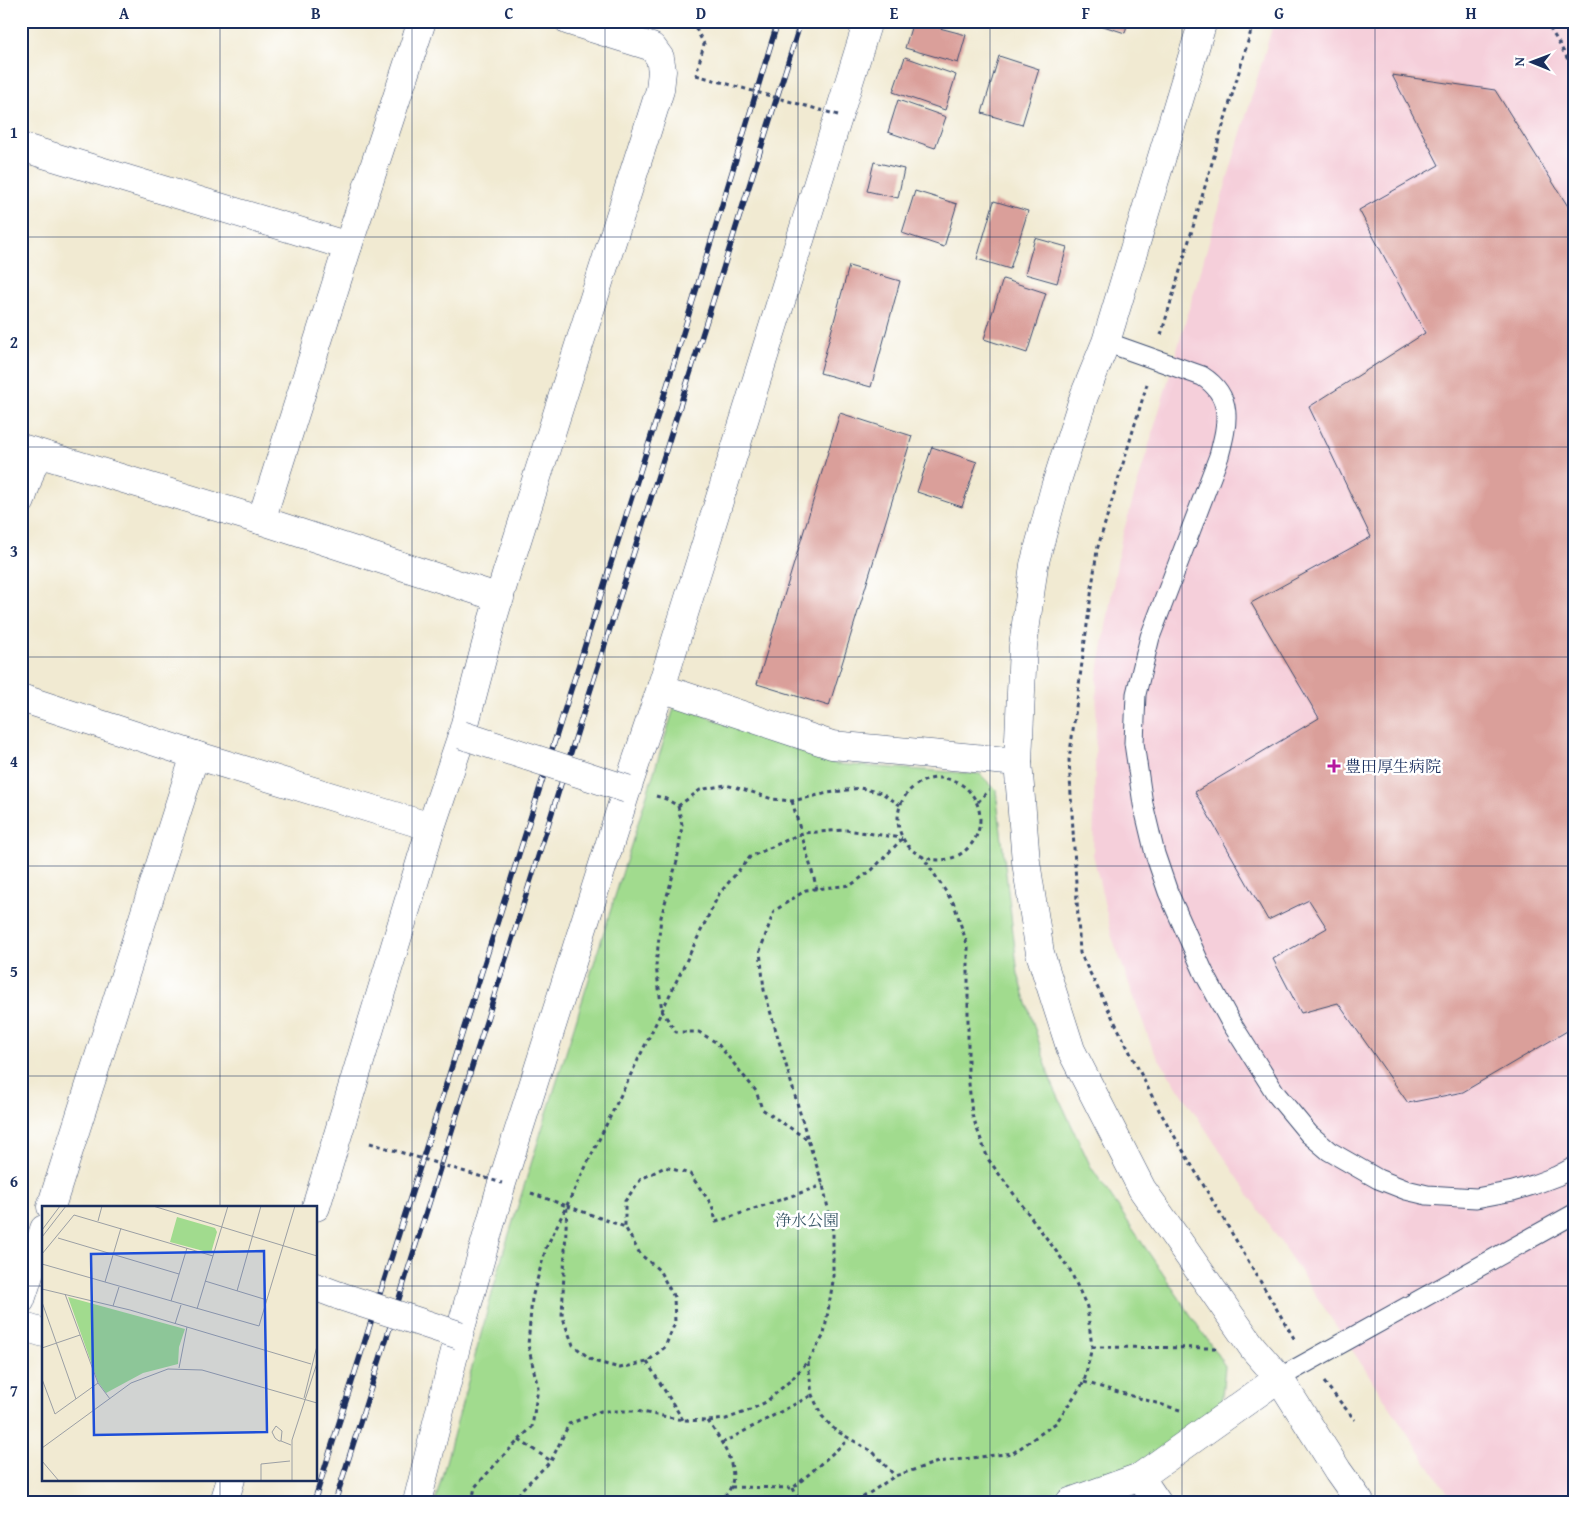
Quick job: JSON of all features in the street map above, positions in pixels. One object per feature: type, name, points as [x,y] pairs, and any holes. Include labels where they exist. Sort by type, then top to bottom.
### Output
[{"type":"street","points":[[260,520],[422,21]]},
{"type":"street","points":[[316,1206],[431,826],[462,735],[491,625],[660,90],[662,71],[660,58],[652,47],[569,21]]},
{"type":"street","points":[[417,1502],[459,1335],[627,790],[661,688],[868,21]]},
{"type":"street","points":[[1203,21],[1106,342],[1084,396],[1055,488],[1034,566],[1023,646],[1018,762],[1026,862],[1040,953],[1071,1050],[1142,1189],[1252,1348],[1279,1378],[1360,1502]]},
{"type":"street","points":[[21,147],[348,246]]},
{"type":"street","points":[[21,501],[32,467],[30,451],[260,520],[500,598]]},
{"type":"street","points":[[661,688],[832,745],[1018,762]]},
{"type":"street","points":[[21,698],[195,755],[431,826]]},
{"type":"street","points":[[462,735],[627,790]]},
{"type":"street","points":[[51,1206],[195,755]]},
{"type":"street","points":[[21,1300],[42,1235]]},
{"type":"street","points":[[328,1291],[459,1335]]},
{"type":"street","points":[[21,1326],[42,1332]]},
{"type":"street","points":[[1070,1502],[1140,1477],[1279,1378]]},
{"type":"street","points":[[1140,1477],[1157,1502]]},
{"type":"street","points":[[224,1502],[231,1480]]},
{"type":"lane","points":[[1106,342],[1202,376],[1210,381],[1218,390],[1224,403],[1226,426],[1219,456],[1147,646],[1136,694],[1134,743],[1142,804],[1155,854],[1168,892],[1204,973],[1230,1020],[1276,1094],[1309,1134],[1329,1151],[1378,1179],[1406,1190],[1427,1195],[1476,1198],[1514,1191],[1533,1185],[1574,1167]]},
{"type":"lane","points":[[1279,1378],[1574,1214]]},
{"type":"path","points":[[692,21],[704,44],[696,75],[838,115]]},
{"type":"path","points":[[1463,21],[1464,24],[1467,21]]},
{"type":"path","points":[[1546,21],[1574,70]]},
{"type":"path","points":[[934,777],[960,782],[978,802],[980,815],[979,829],[974,842],[964,852],[951,858],[937,860],[923,857],[911,850],[903,838],[898,825],[900,805],[910,788],[922,781],[934,777]]},
{"type":"path","points":[[678,806],[700,790],[726,785],[772,799],[792,801],[828,792],[860,788],[882,793],[900,805]]},
{"type":"path","points":[[627,790],[666,798],[678,806],[682,825],[677,861],[661,917],[656,966],[662,1011],[676,1032],[699,1032],[717,1043],[756,1091],[762,1109],[808,1140]]},
{"type":"path","points":[[792,801],[817,889]]},
{"type":"path","points":[[472,1502],[475,1487],[532,1427],[538,1388],[528,1345],[532,1298],[546,1248],[719,894],[750,857],[802,833],[846,830],[903,838]]},
{"type":"path","points":[[514,1502],[522,1489],[551,1461],[569,1424],[601,1411],[636,1411],[683,1420],[708,1421],[726,1419],[766,1402],[793,1378],[808,1361],[824,1335],[832,1281],[833,1232],[823,1185],[764,990],[760,951],[774,911],[806,890],[851,885],[872,870],[903,838]]},
{"type":"path","points":[[856,1502],[895,1476],[938,1462],[1013,1453],[1056,1422],[1084,1382],[1092,1347],[1087,1307],[1070,1270],[988,1159],[972,1115],[968,1073],[968,947],[954,904],[923,857]]},
{"type":"path","points":[[370,1143],[506,1185]]},
{"type":"path","points":[[566,1206],[562,1316],[573,1345],[593,1361],[620,1368],[647,1362],[665,1348],[675,1323],[674,1296],[659,1270],[640,1254],[624,1226],[625,1202],[641,1179],[665,1167],[690,1174],[712,1205],[716,1222],[823,1185]]},
{"type":"path","points":[[529,1193],[624,1226]]},
{"type":"path","points":[[1092,1347],[1252,1348]]},
{"type":"path","points":[[808,1361],[812,1395],[822,1416],[835,1430],[873,1452],[895,1476]]},
{"type":"path","points":[[647,1362],[683,1420]]},
{"type":"path","points":[[1084,1382],[1218,1422]]},
{"type":"path","points":[[722,1443],[812,1395]]},
{"type":"path","points":[[708,1421],[731,1462],[733,1475],[731,1487],[724,1497],[716,1502]]},
{"type":"path","points":[[731,1487],[792,1488],[850,1438]]},
{"type":"path","points":[[519,1440],[551,1461]]},
{"type":"path","points":[[792,1488],[799,1502]]},
{"type":"shaded area","name":"豊田厚生病院","points":[[1274,21],[1574,21],[1574,1502],[1453,1502],[1153,1050],[1112,937],[1093,854],[1097,678],[1121,540]]},
{"type":"green space","name":"浄水公園","points":[[675,705],[836,764],[980,774],[996,790],[1018,974],[1051,1081],[1091,1167],[1225,1366],[1221,1406],[1127,1474],[1046,1502],[435,1502],[504,1250]]},
{"type":"building","points":[[913,21],[966,35],[958,63],[905,48]]},
{"type":"building","points":[[1088,21],[1128,21],[1125,33]]},
{"type":"building","points":[[999,56],[1039,69],[1022,125],[982,113]]},
{"type":"building","points":[[905,57],[956,75],[945,110],[893,92]]},
{"type":"building","name":"豊田厚生病院","points":[[1392,75],[1495,90],[1574,216],[1574,1027],[1463,1092],[1408,1103],[1338,1003],[1301,1013],[1273,959],[1327,928],[1309,900],[1268,920],[1195,792],[1319,718],[1251,603],[1371,537],[1309,407],[1425,333],[1359,210],[1439,165]]},
{"type":"building","points":[[898,100],[946,117],[935,148],[888,132]]},
{"type":"building","points":[[874,162],[904,169],[898,198],[867,191]]},
{"type":"building","points":[[915,191],[957,204],[944,247],[902,233]]},
{"type":"building","points":[[994,201],[1028,211],[1010,269],[977,259]]},
{"type":"building","points":[[1035,238],[1067,247],[1057,283],[1025,274]]},
{"type":"building","points":[[849,266],[900,281],[871,387],[820,373]]},
{"type":"building","points":[[1003,279],[1046,293],[1027,353],[984,339]]},
{"type":"building","points":[[840,413],[912,436],[829,706],[757,684]]},
{"type":"building","points":[[932,447],[977,462],[962,507],[917,492]]},
{"type":"railway","points":[[314,1502],[667,386],[778,21]]},
{"type":"railway","points":[[335,1502],[801,21]]},
{"type":"place","name":"豊田厚生病院","points":[[1334,766]]}]
